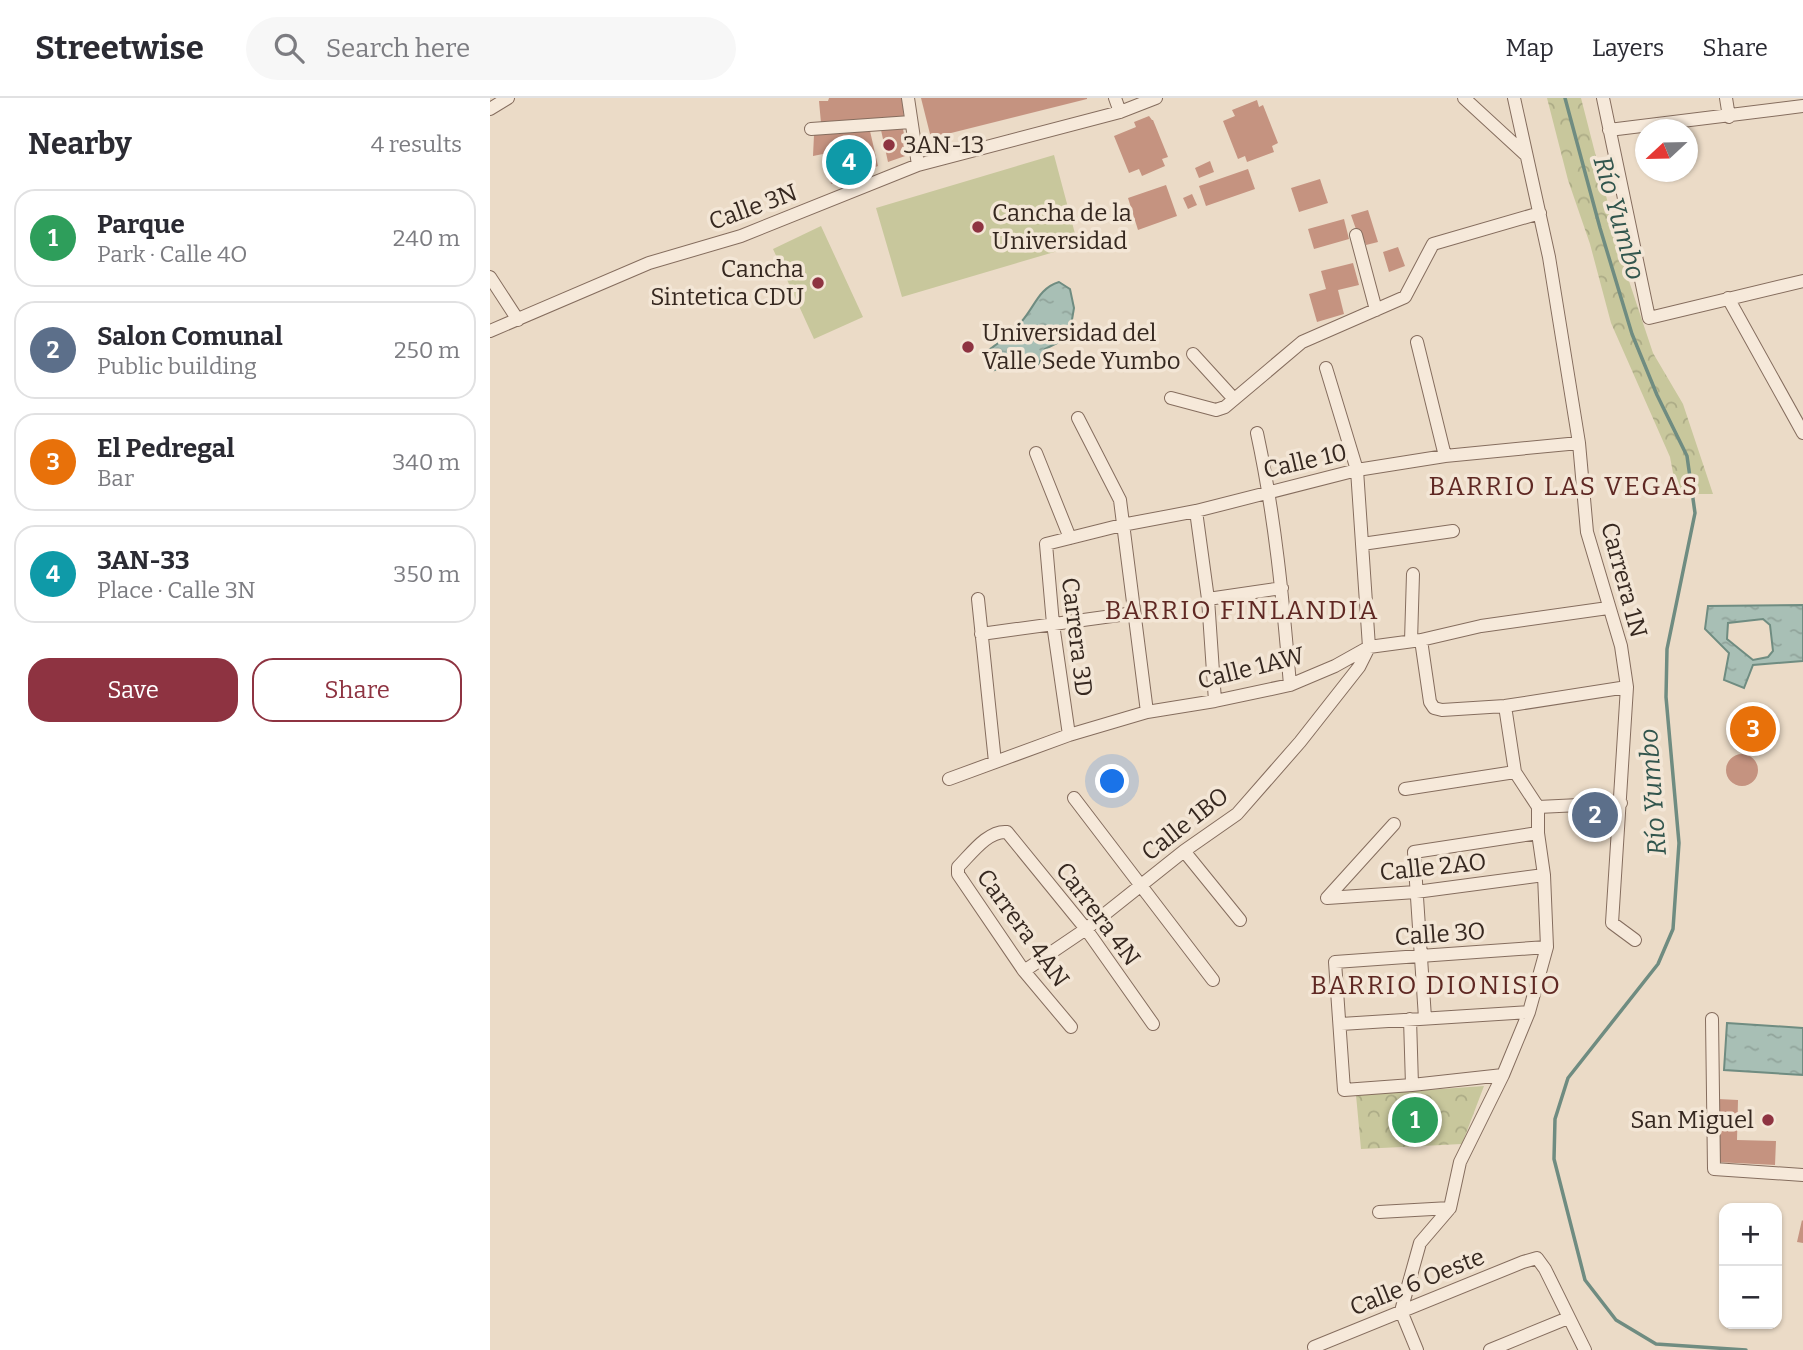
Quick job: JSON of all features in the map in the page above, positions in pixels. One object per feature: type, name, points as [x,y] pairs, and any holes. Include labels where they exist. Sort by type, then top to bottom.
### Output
[{"type":"street","points":[[490,108],[508,98]]},
{"type":"street","points":[[908,98],[918,165]]},
{"type":"street","points":[[1115,98],[1120,112]]},
{"type":"street","name":"Calle 3N","points":[[490,331],[649,263],[741,236],[918,165],[1120,112],[1156,98]]},
{"type":"street","points":[[1464,98],[1526,156]]},
{"type":"street","name":"Carrera 1N","points":[[1514,98],[1541,213],[1579,443],[1587,533],[1621,646],[1627,687],[1612,923],[1635,940]]},
{"type":"street","points":[[1604,98],[1648,318],[1803,281]]},
{"type":"street","points":[[1726,98],[1729,117]]},
{"type":"street","points":[[1609,130],[1803,106]]},
{"type":"street","points":[[811,129],[911,122]]},
{"type":"street","points":[[1171,398],[1216,410],[1234,399],[1302,342],[1405,297],[1433,244],[1541,213]]},
{"type":"street","points":[[1356,235],[1376,310]]},
{"type":"street","points":[[490,277],[518,320]]},
{"type":"street","points":[[1728,298],[1803,433]]},
{"type":"street","points":[[1418,342],[1445,456]]},
{"type":"street","points":[[1193,354],[1234,399]]},
{"type":"street","points":[[1326,368],[1357,470],[1369,647]]},
{"type":"street","points":[[1078,418],[1120,500],[1147,712]]},
{"type":"street","points":[[1257,433],[1270,491],[1290,685]]},
{"type":"street","name":"Calle 10","points":[[1046,544],[1122,525],[1196,511],[1357,470],[1445,456],[1579,443]]},
{"type":"street","points":[[1036,453],[1070,538]]},
{"type":"street","points":[[1196,511],[1208,599],[1215,701]]},
{"type":"street","points":[[1362,544],[1453,531]]},
{"type":"street","name":"Carrera 3D","points":[[1046,544],[1053,624],[1069,735]]},
{"type":"street","points":[[1413,574],[1416,640],[1430,702],[1434,708],[1441,710],[1505,706],[1627,687]]},
{"type":"street","points":[[1208,599],[1282,588]]},
{"type":"street","points":[[978,598],[995,762]]},
{"type":"street","name":"Calle 1AW","points":[[949,779],[1069,735],[1147,712],[1290,685],[1335,666],[1369,647],[1481,626],[1608,608]]},
{"type":"street","points":[[981,634],[1134,613]]},
{"type":"street","name":"Calle 1BO","points":[[1024,971],[1086,929],[1184,851],[1237,814],[1326,710],[1359,667],[1369,647]]},
{"type":"street","points":[[1417,1350],[1401,1311],[1420,1242],[1450,1208],[1460,1162],[1503,1075],[1528,1012],[1547,947],[1538,807],[1515,772],[1505,706]]},
{"type":"street","points":[[1405,789],[1515,772]]},
{"type":"street","points":[[1074,798],[1213,980]]},
{"type":"street","points":[[1538,807],[1620,803]]},
{"type":"street","name":"Calle 2AO","points":[[1394,824],[1327,898],[1416,892],[1544,875]]},
{"type":"street","name":"Carrera 4AN","points":[[1007,832],[999,831],[991,835],[958,867],[958,874],[1024,971],[1071,1027]]},
{"type":"street","name":"Carrera 4N","points":[[1007,832],[1086,929],[1153,1024]]},
{"type":"street","points":[[1425,1018],[1414,852],[1538,833]]},
{"type":"street","points":[[1184,851],[1240,920]]},
{"type":"street","name":"Calle 3O","points":[[1341,1024],[1335,962],[1547,947]]},
{"type":"street","points":[[1503,1075],[1344,1090],[1341,1024],[1528,1012]]},
{"type":"street","points":[[1410,1018],[1412,1085]]},
{"type":"street","points":[[1712,1019],[1714,1169],[1803,1175]]},
{"type":"street","points":[[1380,1212],[1450,1208]]},
{"type":"street","name":"Calle 6 Oeste","points":[[1314,1347],[1537,1258],[1568,1318]]},
{"type":"street","points":[[1490,1350],[1568,1318],[1585,1350]]},
{"type":"green space","points":[[1547,98],[1581,98],[1624,266],[1653,353],[1683,404],[1713,494],[1677,494],[1670,457],[1611,323],[1590,244],[1568,180]]},
{"type":"green space","name":"Cancha de la Universidad","points":[[1054,155],[1078,245],[902,297],[876,208]]},
{"type":"green space","name":"Cancha Sintetica CDU","points":[[821,226],[863,317],[814,339],[773,249]]},
{"type":"green space","points":[[1484,1086],[1462,1144],[1361,1149],[1356,1095]]},
{"type":"water","points":[[1059,282],[1070,289],[1074,308],[1069,337],[1045,349],[1035,368],[988,371],[983,354],[1004,339],[1027,315],[1038,298]]},
{"type":"water","points":[[1803,605],[1803,661],[1753,665],[1744,688],[1724,680],[1729,653],[1705,629],[1708,606]],"holes":[[[1763,619],[1770,625],[1773,651],[1768,657],[1753,660],[1727,639],[1728,623]]]},
{"type":"water","points":[[1727,1023],[1803,1028],[1803,1075],[1724,1070]]},
{"type":"building","points":[[829,98],[902,98],[904,117],[821,123],[819,101],[828,101]]},
{"type":"building","points":[[921,98],[1087,98],[1087,99],[931,138]]},
{"type":"building","points":[[1257,100],[1259,107],[1263,105],[1278,143],[1272,146],[1274,152],[1247,162],[1245,156],[1238,159],[1223,121],[1235,116],[1232,110]]},
{"type":"building","points":[[1149,116],[1168,157],[1162,159],[1165,166],[1142,176],[1139,169],[1129,173],[1114,136],[1136,127],[1134,122]]},
{"type":"building","points":[[903,129],[908,155],[888,162],[881,130]]},
{"type":"building","points":[[870,131],[878,166],[831,184],[828,153],[813,156],[814,135]]},
{"type":"building","points":[[1210,161],[1214,172],[1199,178],[1195,168]]},
{"type":"building","points":[[1248,169],[1255,189],[1206,206],[1199,186]]},
{"type":"building","points":[[1320,179],[1328,203],[1299,212],[1291,188]]},
{"type":"building","points":[[1166,185],[1177,216],[1138,230],[1128,198]]},
{"type":"building","points":[[1192,194],[1197,205],[1188,209],[1183,198]]},
{"type":"building","points":[[1368,210],[1378,242],[1366,245],[1357,232],[1351,215]]},
{"type":"building","points":[[1344,219],[1349,239],[1314,249],[1308,229]]},
{"type":"building","points":[[1398,247],[1405,266],[1389,272],[1383,252]]},
{"type":"building","points":[[1353,263],[1359,285],[1338,290],[1344,314],[1317,322],[1309,294],[1326,289],[1321,271]]},
{"type":"building","points":[[1742,754],[1753,759],[1758,770],[1753,781],[1742,786],[1731,781],[1726,770],[1731,759]]},
{"type":"building","points":[[1718,1099],[1738,1100],[1737,1140],[1776,1141],[1775,1165],[1716,1162]]},
{"type":"building","points":[[1803,1221],[1803,1243],[1797,1242]]},
{"type":"waterway","name":"Río Yumbo","points":[[1565,98],[1632,334],[1657,395],[1687,456],[1695,513],[1667,649],[1666,697],[1679,843],[1673,929],[1658,964],[1568,1078],[1555,1119],[1554,1159],[1585,1280],[1616,1320],[1656,1344],[1746,1350]]},
{"type":"place","name":"3AN-13","points":[[889,145]]},
{"type":"place","name":"3AN-33","points":[[849,162]]},
{"type":"place","name":"Cancha de la Universidad","points":[[978,227]]},
{"type":"place","name":"Cancha Sintetica CDU","points":[[818,283]]},
{"type":"place","name":"Universidad del Valle Sede Yumbo","points":[[968,347]]},
{"type":"place","name":"El Pedregal","points":[[1753,729]]},
{"type":"place","name":"Salon Comunal","points":[[1595,815]]},
{"type":"place","name":"Parque","points":[[1415,1120]]},
{"type":"place","name":"San Miguel","points":[[1768,1120]]},
{"type":"district","name":"BARRIO LAS VEGAS","points":[[1564,486]]},
{"type":"district","name":"BARRIO FINLANDIA","points":[[1242,610]]},
{"type":"district","name":"BARRIO DIONISIO","points":[[1436,985]]}]
